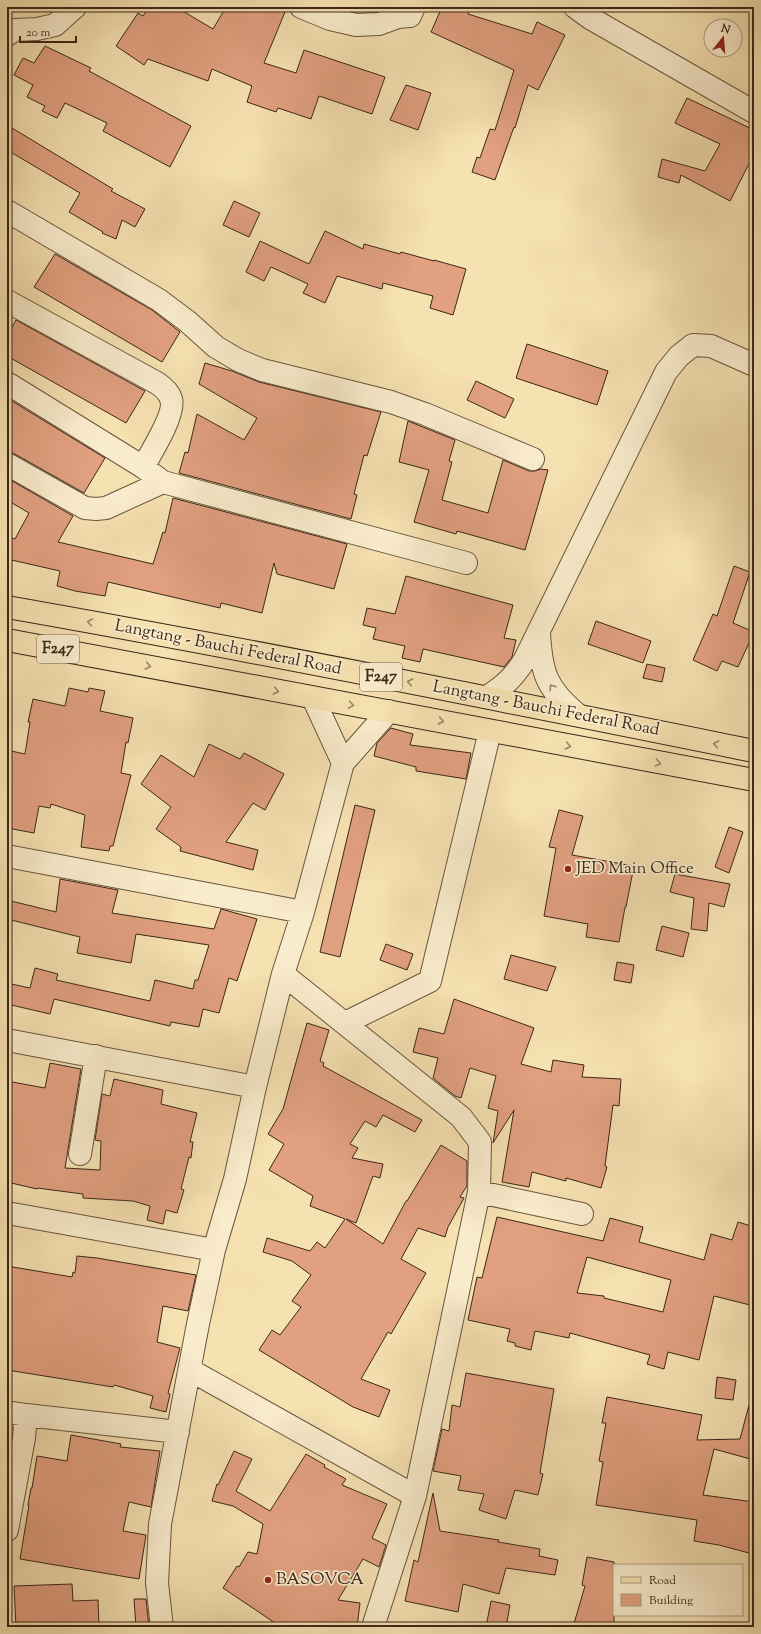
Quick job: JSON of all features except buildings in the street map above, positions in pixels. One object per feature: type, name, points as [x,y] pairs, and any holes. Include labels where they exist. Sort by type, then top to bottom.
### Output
[{"type":"main road","name":"Langtang - Bauchi Federal Road","points":[[7,607],[116,626],[487,697],[754,751]]},
{"type":"main road","points":[[110,659],[116,626]]},
{"type":"main road","name":"Langtang - Bauchi Federal Road","points":[[7,640],[754,780]]},
{"type":"main road","points":[[620,756],[626,725]]},
{"type":"street","points":[[7,35],[15,30],[37,29],[56,25],[75,7]]},
{"type":"street","points":[[301,7],[330,19],[356,25],[379,24],[398,17],[410,16],[414,7]]},
{"type":"street","points":[[575,7],[590,18],[754,112]]},
{"type":"street","points":[[7,211],[159,300],[216,347],[238,360],[262,370],[391,402],[425,414],[533,459]]},
{"type":"street","points":[[7,301],[157,383],[166,390],[172,399],[171,414],[144,467]]},
{"type":"street","points":[[487,697],[504,686],[514,676],[524,661],[666,372],[679,356],[692,345],[711,346],[754,365]]},
{"type":"street","points":[[7,383],[144,467],[163,482],[466,563]]},
{"type":"street","points":[[7,464],[85,508],[96,510],[106,508],[163,482]]},
{"type":"street","points":[[539,631],[540,658],[544,674],[555,692],[569,708],[578,715]]},
{"type":"street","points":[[313,698],[343,763]]},
{"type":"street","points":[[162,1627],[158,1583],[160,1524],[214,1250],[235,1179],[255,1087],[283,974],[303,912],[343,763],[389,711]]},
{"type":"street","points":[[345,1023],[430,982],[490,730]]},
{"type":"street","points":[[7,856],[303,912]]},
{"type":"street","points":[[283,974],[461,1117],[480,1142],[479,1192],[416,1496],[373,1627]]},
{"type":"street","points":[[7,1040],[255,1087]]},
{"type":"street","points":[[80,1154],[96,1056]]},
{"type":"street","points":[[479,1192],[582,1214]]},
{"type":"street","points":[[7,1214],[214,1250]]},
{"type":"street","points":[[190,1370],[416,1496]]},
{"type":"street","points":[[7,1530],[24,1438],[16,1413],[178,1432]]},
{"type":"place","name":"JED Main Office","points":[[568,869]]},
{"type":"place","name":"BASOVCA","points":[[268,1580]]}]
